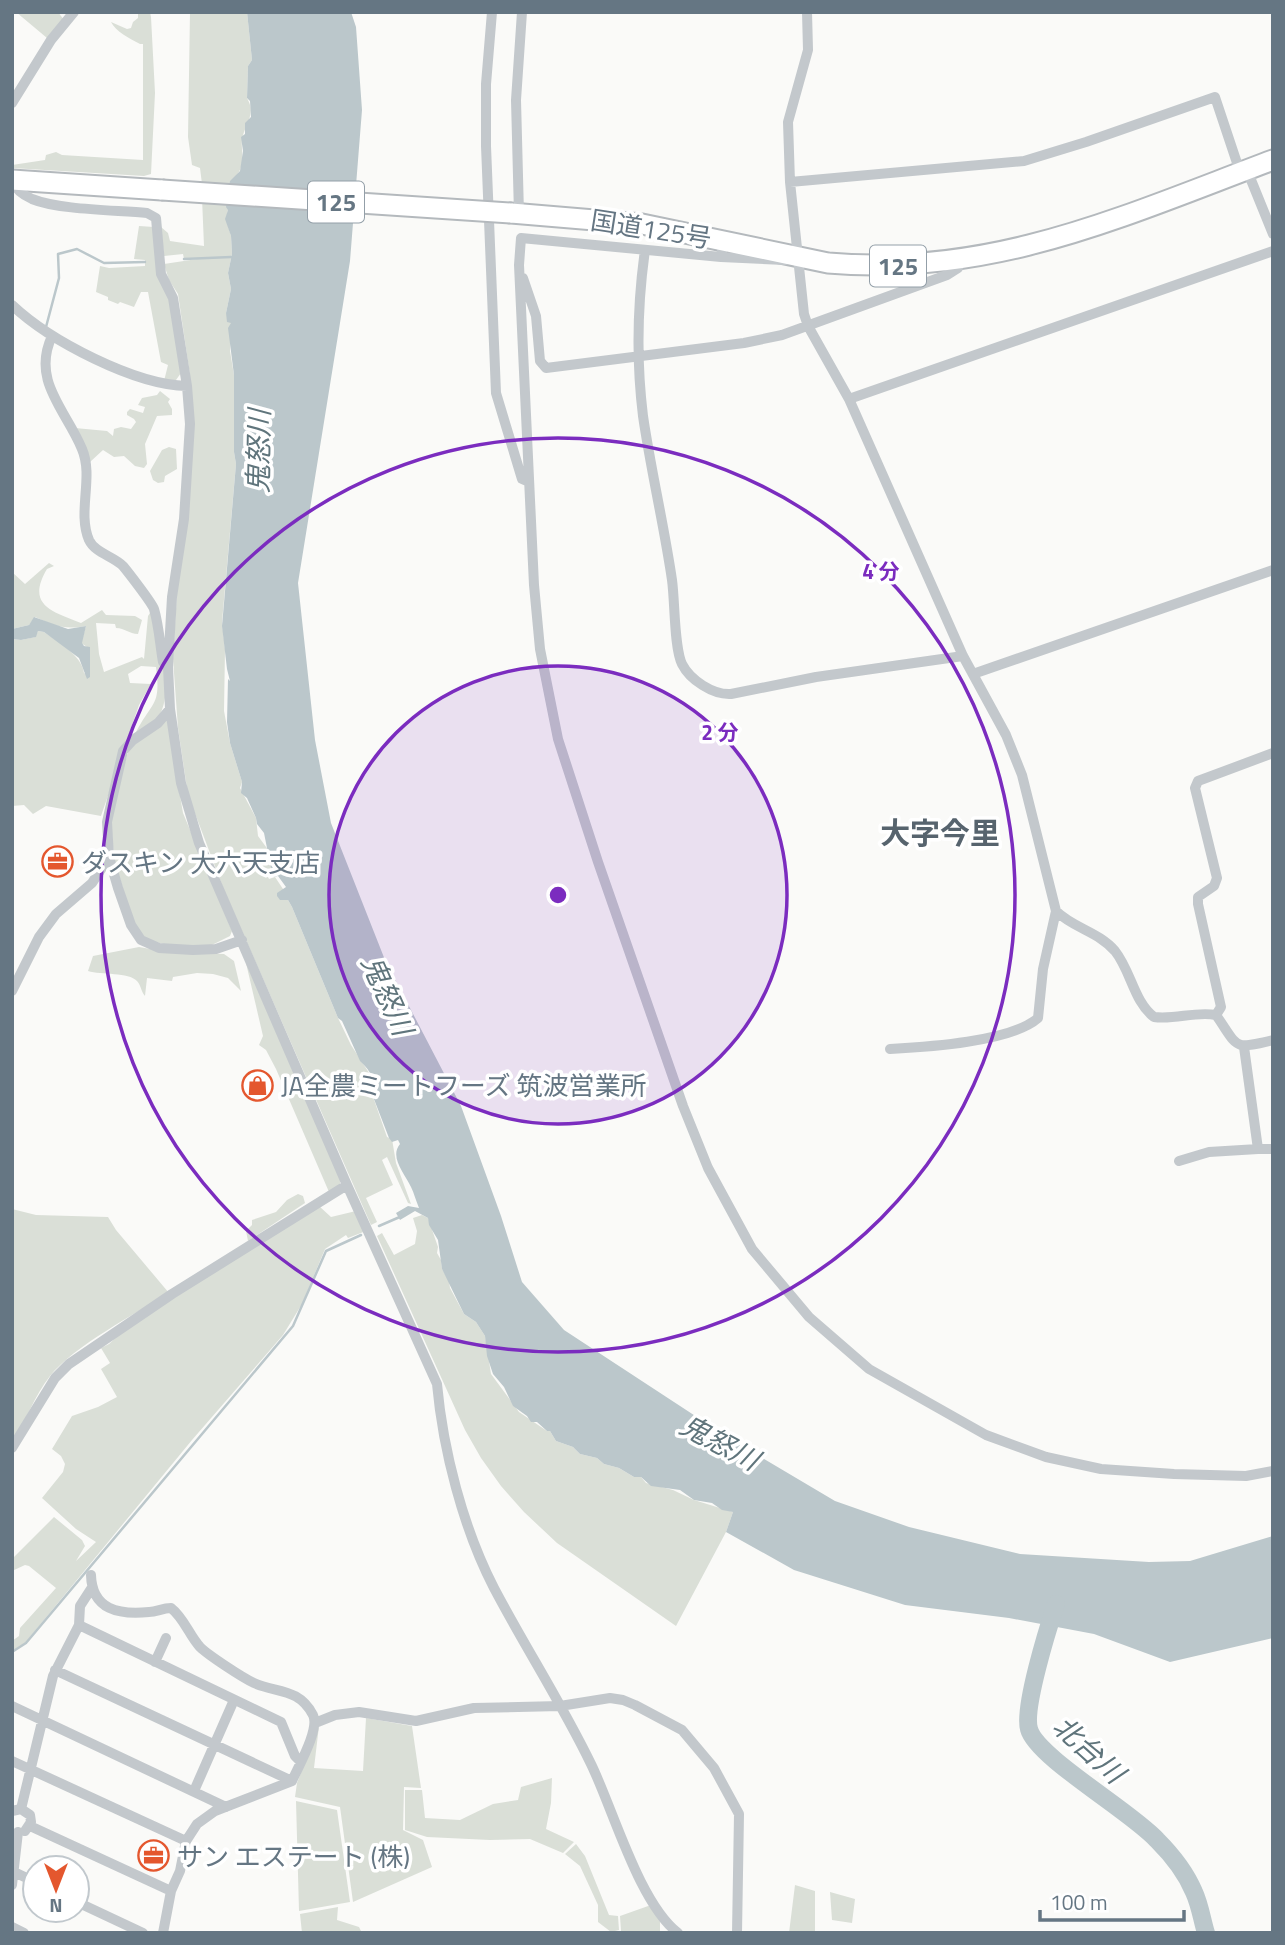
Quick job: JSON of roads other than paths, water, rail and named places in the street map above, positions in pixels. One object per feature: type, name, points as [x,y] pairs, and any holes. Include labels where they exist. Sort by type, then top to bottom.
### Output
[{"type":"highway","name":"国道125号","points":[[12,180],[642,224],[723,249],[858,266],[888,266],[959,260],[1013,251],[1068,235],[1273,160]]},
{"type":"street","points":[[12,103],[51,40],[74,12]]},
{"type":"street","points":[[492,12],[486,84],[486,146],[494,385],[522,479],[529,482]]},
{"type":"street","points":[[515,214],[516,100],[522,12]]},
{"type":"street","points":[[807,12],[807,50],[788,122],[790,182],[808,326],[849,398],[963,656],[1006,735],[1022,775],[1056,911],[1043,969],[1038,1018],[1029,1026],[961,1042],[890,1049]]},
{"type":"street","points":[[790,182],[1024,161],[1215,97],[1244,171],[1273,234]]},
{"type":"street","points":[[12,180],[22,194],[34,200],[147,213],[156,218],[161,274],[173,298],[187,386],[190,424],[184,519],[172,597],[169,667],[170,709],[179,772],[190,816],[347,1185],[437,1384],[440,1414],[453,1471],[477,1549],[493,1586],[592,1765],[656,1908],[678,1933]]},
{"type":"street","points":[[723,249],[645,250],[521,238],[519,265],[540,649],[558,739],[598,862],[683,1105],[708,1168],[752,1249],[808,1317],[869,1369],[986,1435],[1046,1457],[1101,1469],[1245,1476],[1273,1471]]},
{"type":"street","points":[[645,250],[638,298],[638,357],[644,418],[675,601],[681,662],[695,679],[723,694],[730,694],[816,677],[963,656]]},
{"type":"street","points":[[849,398],[1273,251]]},
{"type":"street","points":[[519,265],[536,316],[540,361],[547,368],[782,335],[947,275],[958,268],[959,260]]},
{"type":"street","points":[[12,305],[52,336],[123,370],[171,386],[187,386]]},
{"type":"street","points":[[52,336],[47,346],[44,374],[83,450],[87,465],[85,498],[88,538],[93,545],[123,566],[154,607],[163,662],[169,667]]},
{"type":"street","points":[[973,674],[1273,570]]},
{"type":"street","points":[[170,709],[158,723],[133,740],[123,751],[107,822],[110,857],[131,925],[141,940],[159,948],[216,949],[242,940]]},
{"type":"street","points":[[1216,1016],[1221,1007],[1198,904],[1199,897],[1214,886],[1217,878],[1195,788],[1198,781],[1273,753]]},
{"type":"street","points":[[12,991],[39,937],[56,914],[92,883],[110,857]]},
{"type":"street","points":[[1056,911],[1073,925],[1100,938],[1115,951],[1144,1007],[1154,1017],[1172,1018],[1201,1013],[1216,1016],[1232,1041],[1244,1047],[1273,1040]]},
{"type":"street","points":[[1244,1047],[1258,1149]]},
{"type":"street","points":[[1180,1161],[1209,1153],[1273,1149]]},
{"type":"street","points":[[12,1448],[55,1378],[69,1364],[172,1294],[347,1185]]},
{"type":"street","points":[[12,1885],[15,1831],[25,1831],[30,1826],[30,1815],[17,1810],[31,1770],[55,1670],[79,1625],[80,1606],[91,1590],[91,1575]]},
{"type":"street","points":[[91,1590],[103,1606],[113,1610],[132,1613],[171,1608],[201,1647],[254,1683],[287,1691],[299,1699],[314,1716],[315,1723],[292,1781],[215,1811],[197,1824],[186,1841],[163,1933]]},
{"type":"street","points":[[79,1625],[281,1722],[295,1756],[301,1762]]},
{"type":"street","points":[[155,1662],[166,1637]]},
{"type":"street","points":[[55,1670],[292,1781]]},
{"type":"street","points":[[315,1723],[335,1715],[359,1712],[415,1721],[474,1708],[560,1706],[610,1698],[623,1700],[682,1730],[714,1768],[739,1814],[737,1933]]},
{"type":"street","points":[[194,1791],[234,1700]]},
{"type":"street","points":[[12,1706],[226,1807]]},
{"type":"street","points":[[12,1761],[186,1841]]},
{"type":"street","points":[[30,1826],[172,1891]]},
{"type":"street","points":[[91,1909],[143,1933]]},
{"type":"street","points":[[12,1927],[24,1933]]},
{"type":"water","name":"鬼怒川","points":[[247,12],[351,12],[356,27],[362,110],[350,261],[298,583],[315,740],[331,823],[385,960],[461,1106],[522,1282],[564,1330],[732,1440],[835,1501],[909,1527],[1020,1554],[1149,1562],[1190,1561],[1273,1536],[1273,1638],[1170,1662],[1094,1634],[1009,1618],[905,1605],[794,1570],[726,1532],[733,1512],[722,1510],[712,1503],[694,1500],[680,1490],[651,1486],[641,1477],[634,1477],[619,1468],[604,1464],[597,1458],[580,1454],[573,1447],[556,1441],[550,1431],[537,1422],[531,1422],[513,1406],[504,1387],[493,1374],[487,1356],[485,1336],[476,1322],[464,1314],[442,1269],[438,1240],[428,1218],[415,1211],[400,1220],[396,1213],[408,1206],[419,1208],[397,1160],[400,1144],[398,1140],[392,1142],[389,1138],[372,1094],[372,1076],[360,1061],[342,1021],[338,1018],[292,907],[288,900],[280,900],[277,896],[277,893],[286,887],[278,876],[273,877],[275,871],[271,868],[264,833],[257,824],[247,798],[241,793],[242,782],[230,743],[227,722],[228,679],[230,681],[222,626],[236,464],[234,375],[228,328],[231,323],[227,322],[226,313],[231,289],[228,273],[232,254],[231,236],[225,219],[230,181],[240,171],[243,151],[241,137],[245,134],[245,123],[251,117],[250,101],[247,98],[248,66],[252,60]]},
{"type":"water","points":[[34,617],[68,629],[86,626],[82,643],[90,647],[90,677],[87,679],[79,658],[44,632],[38,631],[36,637],[12,639],[12,629],[29,625]]},
{"type":"waterway","points":[[46,327],[59,278],[58,254],[77,249],[104,263],[145,262]]},
{"type":"waterway","points":[[184,259],[231,257]]},
{"type":"waterway","points":[[379,1226],[402,1216]]},
{"type":"waterway","points":[[12,1652],[26,1643],[293,1326],[326,1251],[361,1235]]},
{"type":"waterway","name":"北台川","points":[[1056,1604],[1033,1687],[1029,1729],[1035,1741],[1048,1754],[1145,1828],[1168,1851],[1191,1885],[1206,1933]]},
{"type":"place","name":"ダスキン 大六天支店","points":[[58,862]]},
{"type":"place","name":"JA全農ミートフーズ 筑波営業所","points":[[258,1085]]},
{"type":"place","name":"サン エステート (株)","points":[[154,1856]]},
{"type":"district","name":"大字今里","points":[[940,833]]}]
